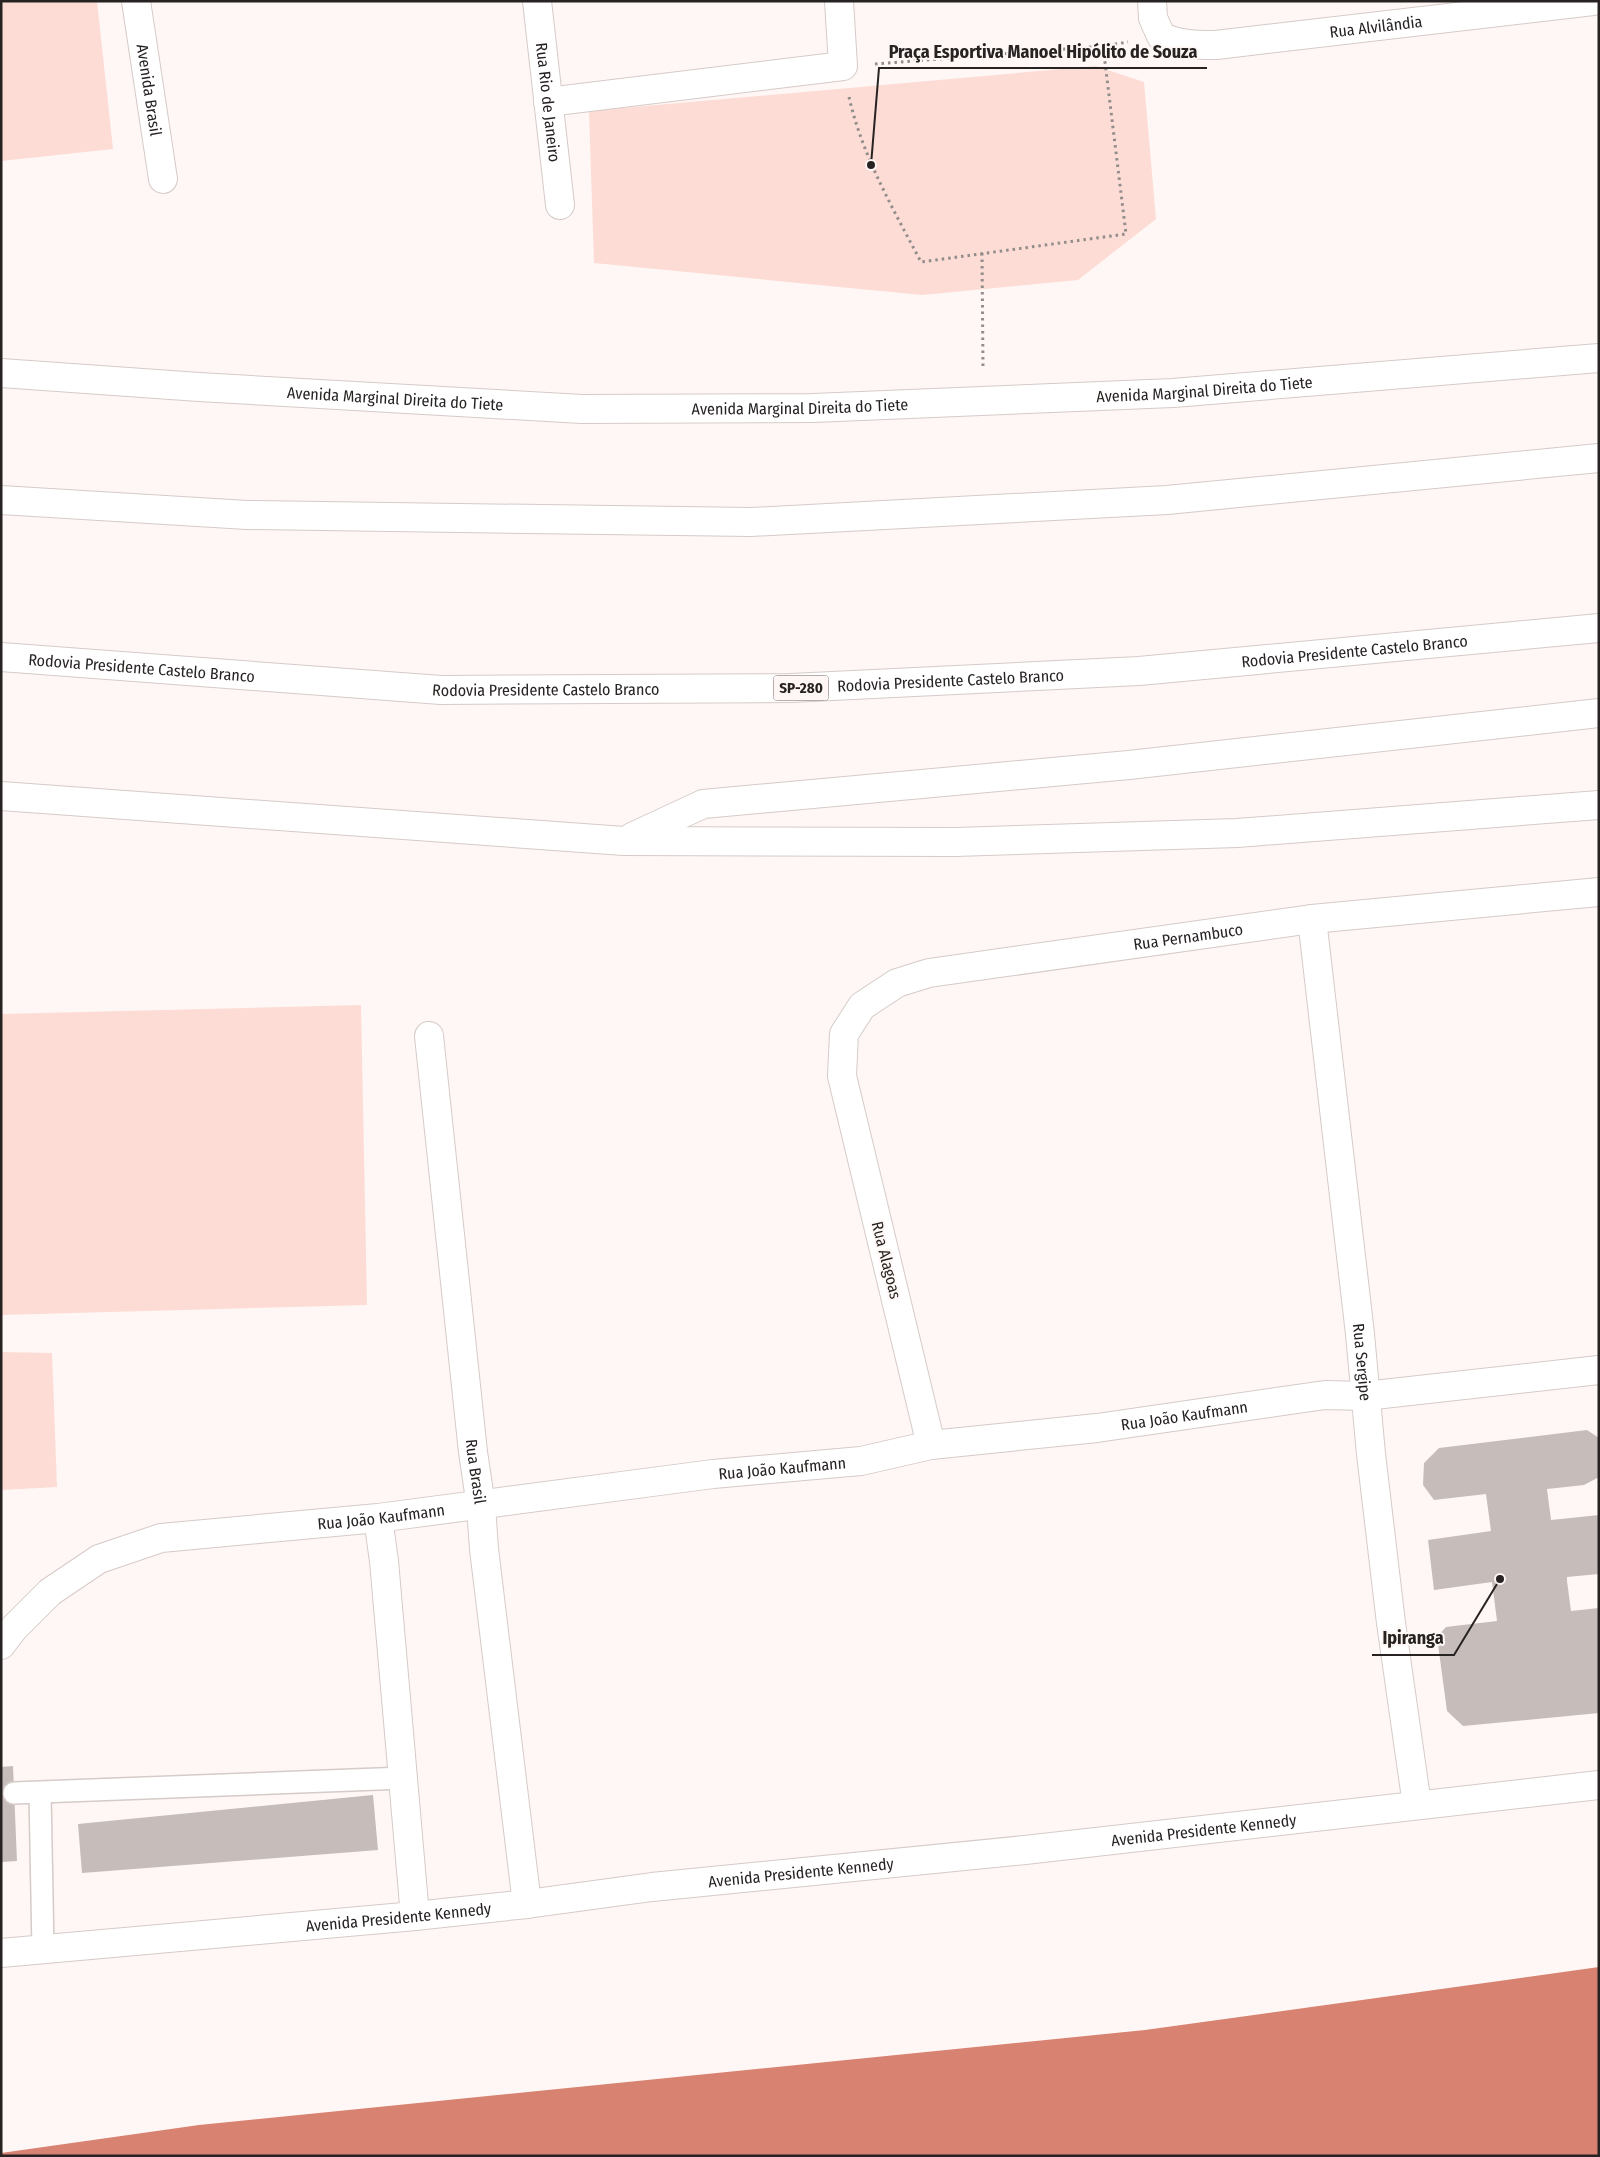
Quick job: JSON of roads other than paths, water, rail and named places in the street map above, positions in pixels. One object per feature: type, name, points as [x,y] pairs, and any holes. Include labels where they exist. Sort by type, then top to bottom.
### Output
[{"type":"main road","name":"Avenida Brasil","points":[[136,1],[163,180]]},
{"type":"main road","name":"Rua Rio de Janeiro","points":[[537,1],[560,205]]},
{"type":"main road","points":[[548,102],[843,66],[839,1]]},
{"type":"main road","name":"Rua Alvilândia","points":[[1152,1],[1153,18],[1161,36],[1180,43],[1216,44],[1520,5],[1592,1]]},
{"type":"main road","name":"Avenida Marginal Direita do Tiete","points":[[1,373],[209,388],[582,409],[813,408],[1173,393],[1599,358]]},
{"type":"main road","points":[[1,500],[247,515],[751,522],[1167,500],[1599,458]]},
{"type":"main road","name":"Rodovia Presidente Castelo Branco","points":[[1,658],[442,690],[790,688],[1139,671],[1599,628]]},
{"type":"main road","points":[[624,841],[703,804],[1130,765],[1599,713]]},
{"type":"main road","points":[[1,796],[624,841],[954,842],[1237,833],[1599,805]]},
{"type":"main road","name":"Rua Pernambuco","points":[[842,1076],[844,1034],[862,1006],[897,983],[929,973],[1312,918],[1599,892]]},
{"type":"main road","name":"Rua Sergipe","points":[[1312,918],[1391,1623],[1417,1805]]},
{"type":"main road","name":"Rua Brasil","points":[[429,1036],[473,1452],[482,1506],[485,1559],[527,1904]]},
{"type":"main road","name":"Rua Alagoas","points":[[842,1076],[931,1445]]},
{"type":"main road","name":"Rua João Kaufmann","points":[[1,1645],[14,1628],[50,1592],[99,1559],[161,1538],[378,1518],[482,1506],[713,1474],[861,1461],[931,1445],[1097,1428],[1325,1394],[1365,1396],[1599,1370]]},
{"type":"main road","points":[[378,1518],[385,1571],[415,1916]]},
{"type":"main road","name":"Avenida Presidente Kennedy","points":[[1,1953],[415,1916],[527,1904],[652,1887],[1025,1850],[1599,1785]]},
{"type":"lane","points":[[14,1793],[404,1778]]},
{"type":"lane","points":[[40,1793],[44,1949]]},
{"type":"place","name":"Praça Esportiva Manoel Hipólito de Souza","points":[[871,165]]},
{"type":"place","name":"Ipiranga","points":[[1500,1579]]}]
